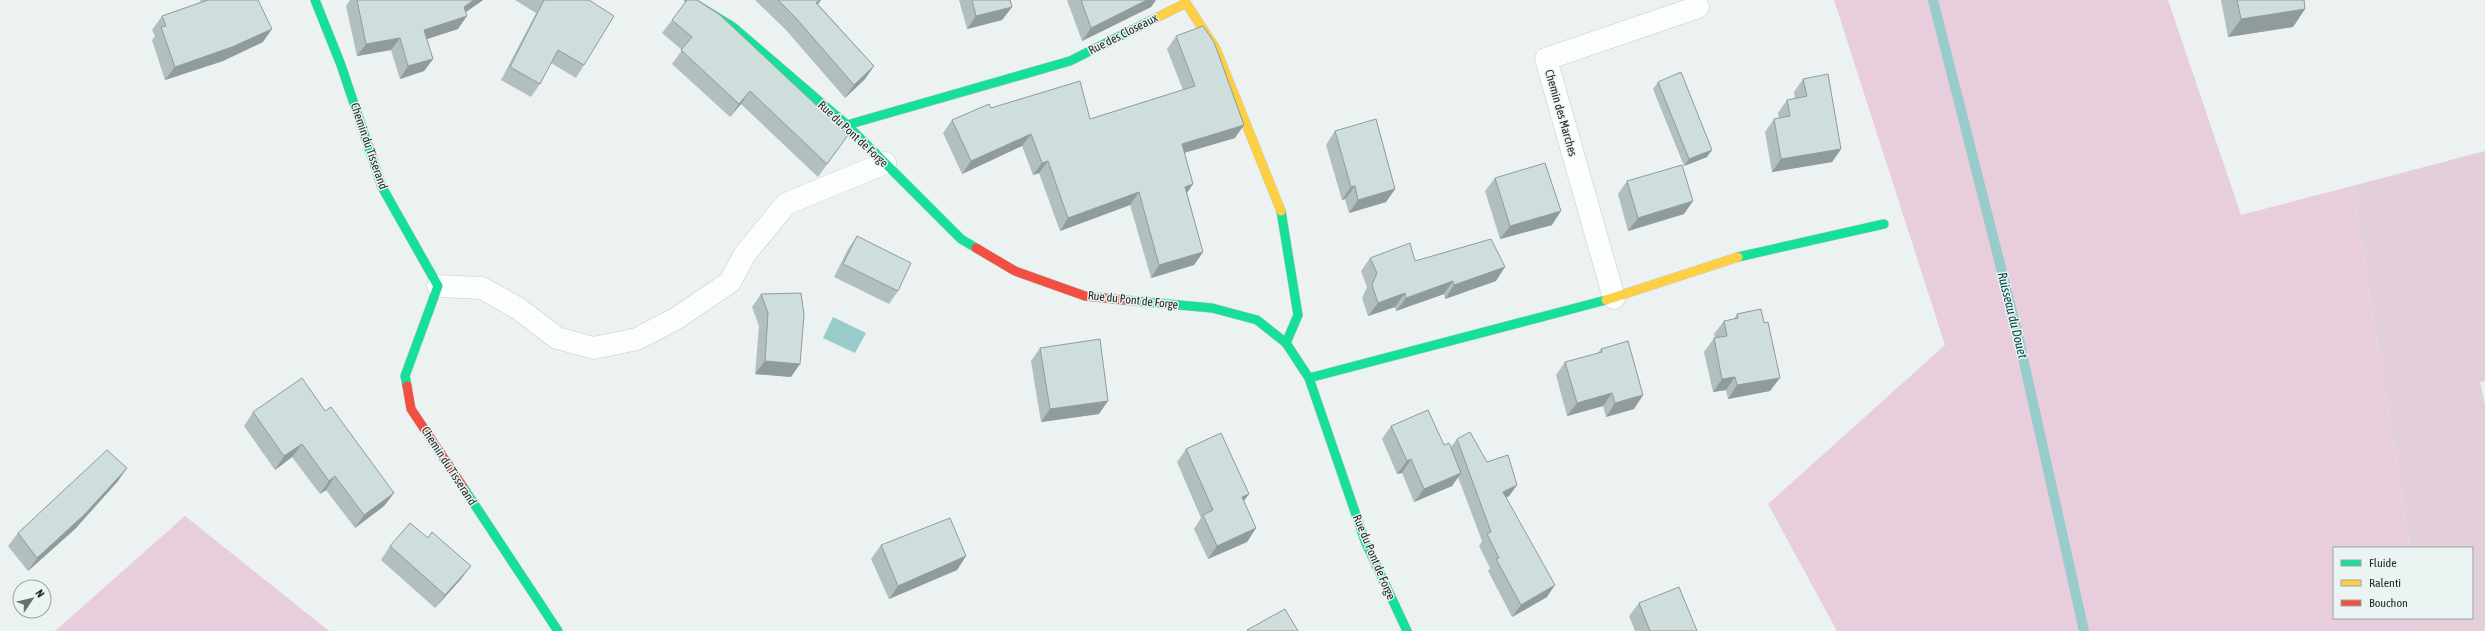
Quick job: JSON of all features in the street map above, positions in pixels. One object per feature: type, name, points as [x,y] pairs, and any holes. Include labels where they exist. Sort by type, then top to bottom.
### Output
[{"type":"street","name":"Chemin du Tisserand","points":[[315,0],[341,65],[382,186],[438,286],[405,376],[412,409],[558,631]]},
{"type":"street","name":"Rue du Pont de Forge","points":[[689,0],[734,27],[847,125],[961,239],[1015,271],[1085,296],[1212,308],[1257,320],[1286,343],[1309,378],[1365,541],[1408,631]]},
{"type":"street","name":"Rue des Closeaux","points":[[847,125],[1070,61],[1185,1],[1216,49],[1282,214],[1298,315],[1286,343]]},
{"type":"street","name":"Chemin des Marches","points":[[1614,298],[1546,59],[1698,7]]},
{"type":"street","points":[[438,286],[482,288],[519,309],[557,338],[594,348],[637,339],[677,318],[730,282],[745,254],[786,204],[885,163]]},
{"type":"street","points":[[1309,378],[1614,298],[1739,257],[1884,224]]},
{"type":"shaded area","points":[[1834,0],[2168,0],[2241,215],[2352,186],[2410,547],[2333,547],[2333,619],[2421,619],[2423,631],[1837,631],[1768,504],[1945,345]]},
{"type":"shaded area","points":[[2485,151],[2485,381],[2480,382],[2485,404],[2485,631],[2423,631],[2421,619],[2473,619],[2473,547],[2410,547],[2352,186]]},
{"type":"shaded area","points":[[185,516],[329,631],[55,631]]},
{"type":"water","points":[[833,317],[866,333],[855,353],[823,338]]},
{"type":"building","points":[[208,0],[258,0],[272,29],[232,47],[175,67],[161,27],[166,26],[162,16]]},
{"type":"building","points":[[357,0],[474,0],[464,7],[467,16],[424,30],[433,59],[408,66],[400,38],[366,44]]},
{"type":"building","points":[[544,0],[589,0],[614,16],[584,65],[558,50],[540,84],[510,67]]},
{"type":"building","points":[[687,0],[697,0],[720,15],[848,135],[827,164],[750,91],[739,104],[681,50],[692,37],[672,20]]},
{"type":"building","points":[[778,0],[820,0],[816,3],[874,66],[854,85],[795,17]]},
{"type":"building","points":[[972,0],[1010,0],[1012,7],[976,16]]},
{"type":"building","points":[[1081,0],[1147,0],[1091,28]]},
{"type":"building","points":[[2237,0],[2304,0],[2305,9],[2241,19]]},
{"type":"building","points":[[1203,26],[1214,42],[1244,125],[1182,144],[1193,184],[1185,187],[1203,252],[1159,265],[1139,192],[1068,218],[1048,161],[1042,163],[1031,134],[971,161],[952,120],[989,104],[991,108],[1080,81],[1090,119],[1195,86],[1176,36]]},
{"type":"building","points":[[1681,72],[1712,150],[1689,159],[1658,82]]},
{"type":"building","points":[[1828,74],[1841,149],[1781,159],[1774,119],[1790,116],[1787,100],[1807,96],[1803,79]]},
{"type":"building","points":[[1376,119],[1395,189],[1358,200],[1355,186],[1351,187],[1335,131]]},
{"type":"building","points":[[1545,163],[1561,211],[1510,226],[1495,178]]},
{"type":"building","points":[[1682,165],[1693,201],[1638,218],[1627,181]]},
{"type":"building","points":[[857,236],[911,263],[898,291],[843,264]]},
{"type":"building","points":[[1491,239],[1505,267],[1454,285],[1453,281],[1406,298],[1405,293],[1378,303],[1372,285],[1377,273],[1370,258],[1410,243],[1415,261]]},
{"type":"building","points":[[801,293],[804,315],[800,364],[765,361],[768,313],[761,294]]},
{"type":"building","points":[[1761,309],[1764,323],[1768,322],[1780,378],[1737,385],[1735,377],[1722,379],[1714,338],[1727,336],[1724,321],[1738,318],[1737,314]]},
{"type":"building","points":[[1100,339],[1108,401],[1050,409],[1040,348]]},
{"type":"building","points":[[1628,341],[1643,395],[1615,403],[1612,393],[1577,403],[1565,362],[1602,352],[1601,349]]},
{"type":"building","points":[[302,378],[325,411],[331,407],[394,493],[364,515],[335,476],[329,481],[302,444],[284,456],[253,412]]},
{"type":"building","points":[[1428,410],[1444,445],[1449,443],[1461,473],[1424,489],[1411,459],[1407,461],[1391,426]]},
{"type":"building","points":[[1470,432],[1487,462],[1508,455],[1517,485],[1503,492],[1555,585],[1521,605],[1496,559],[1499,558],[1487,534],[1491,532],[1457,439]]},
{"type":"building","points":[[1221,433],[1249,494],[1242,497],[1256,528],[1217,546],[1203,515],[1213,510],[1186,449]]},
{"type":"building","points":[[107,450],[127,468],[84,515],[37,558],[18,533]]},
{"type":"building","points":[[950,518],[966,556],[898,586],[881,545]]},
{"type":"building","points":[[410,523],[428,538],[432,532],[471,566],[445,595],[390,546]]},
{"type":"building","points":[[1679,587],[1697,631],[1650,631],[1639,603]]},
{"type":"building","points":[[1285,609],[1298,631],[1247,630]]},
{"type":"waterway","name":"Ruisseau du Douet","points":[[1933,0],[2017,331],[2084,631]]},
{"type":"traffic: fast","points":[[315,0],[341,65],[382,187],[438,286],[405,376],[407,386]]},
{"type":"traffic: fast","points":[[689,0],[733,27],[847,125],[961,239],[976,248]]},
{"type":"traffic: fast","points":[[847,125],[1070,61],[1152,20]]},
{"type":"traffic: fast","points":[[1281,211],[1298,315],[1286,343]]},
{"type":"traffic: fast","points":[[1738,257],[1884,224]]},
{"type":"traffic: fast","points":[[1124,300],[1212,308],[1257,320],[1286,343],[1309,378],[1365,541],[1407,631]]},
{"type":"traffic: fast","points":[[1309,378],[1606,300]]},
{"type":"traffic: fast","points":[[463,487],[558,631]]},
{"type":"traffic: slow","points":[[1152,20],[1186,3],[1216,49],[1281,211]]},
{"type":"traffic: slow","points":[[1606,300],[1738,257]]},
{"type":"traffic: jam","points":[[976,248],[1015,271],[1085,296],[1124,300]]},
{"type":"traffic: jam","points":[[407,386],[411,409],[463,487]]}]
